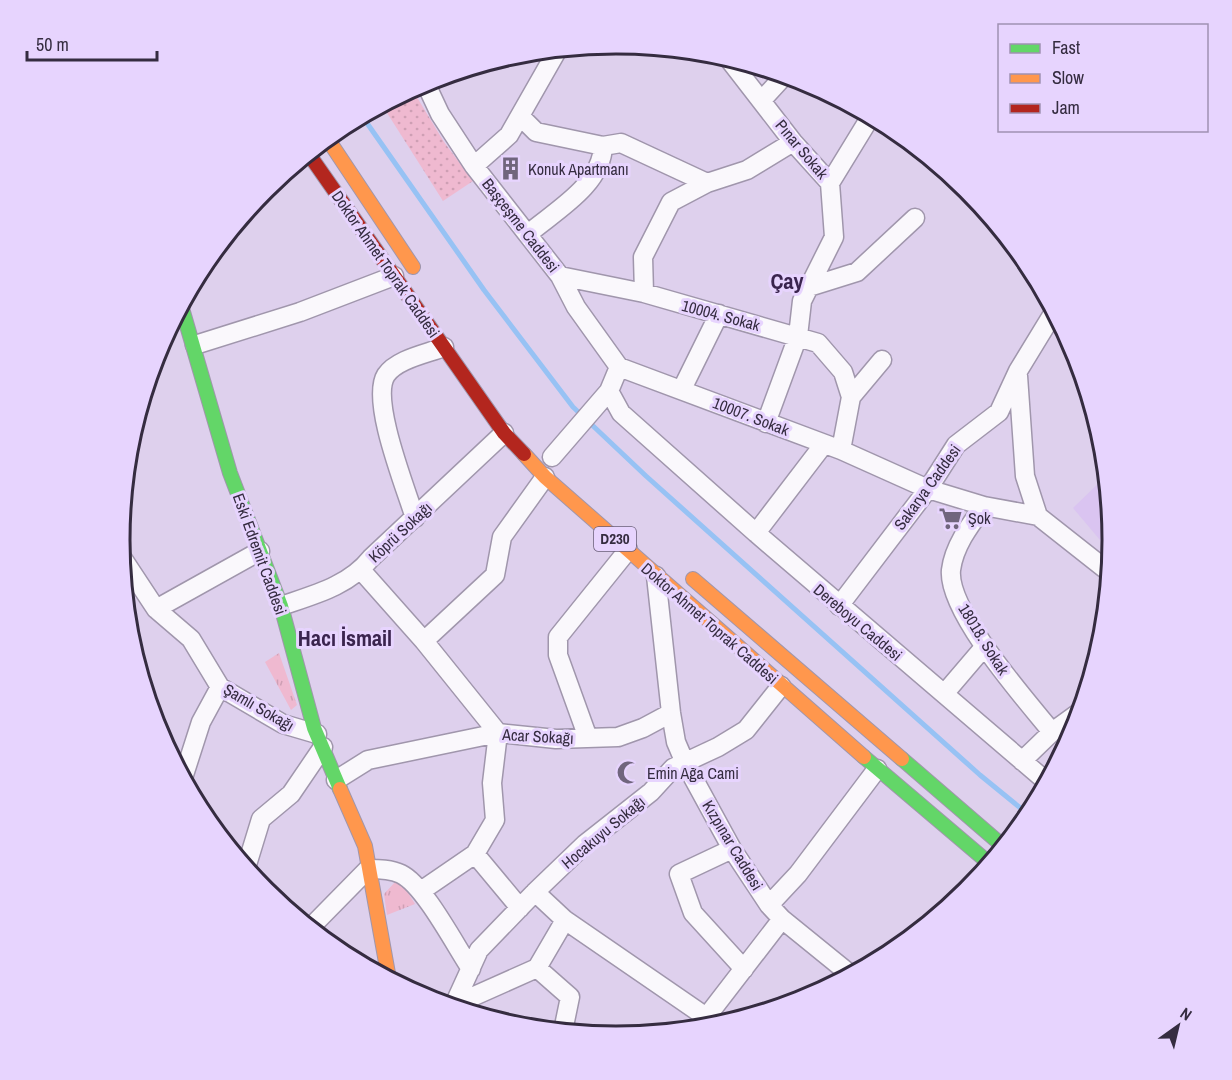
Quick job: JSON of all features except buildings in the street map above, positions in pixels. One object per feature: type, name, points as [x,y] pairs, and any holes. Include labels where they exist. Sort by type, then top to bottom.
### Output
[{"type":"main road","name":"Doktor Ahmet Toprak Caddesi","points":[[332,146],[423,282]]},
{"type":"main road","name":"Doktor Ahmet Toprak Caddesi","points":[[313,160],[504,434],[545,477],[781,686],[983,858]]},
{"type":"main road","name":"Eski Edremit Caddesi","points":[[185,315],[230,473],[281,606],[320,741],[365,846],[387,968]]},
{"type":"main road","name":"Doktor Ahmet Toprak Caddesi","points":[[680,568],[997,841]]},
{"type":"street","points":[[474,166],[509,135],[553,58]]},
{"type":"street","name":"Pınar Sokak","points":[[738,70],[793,142],[830,183],[834,237],[802,301],[798,336],[766,423]]},
{"type":"street","points":[[762,100],[778,82]]},
{"type":"street","name":"Başçeşme Caddesi","points":[[429,91],[440,114],[474,166],[560,276],[576,307],[619,367]]},
{"type":"street","points":[[520,116],[536,132],[603,146],[621,143],[707,183]]},
{"type":"street","points":[[830,183],[866,124]]},
{"type":"street","points":[[644,293],[643,257],[652,235],[671,202],[707,183],[747,170],[793,142]]},
{"type":"street","points":[[528,234],[581,190],[595,174],[603,157],[603,146]]},
{"type":"street","points":[[809,287],[857,272],[915,218]]},
{"type":"street","points":[[195,345],[300,312],[394,276]]},
{"type":"street","name":"10004. Sokak","points":[[560,276],[644,293],[818,343],[843,372],[851,397]]},
{"type":"street","points":[[682,389],[720,314]]},
{"type":"street","name":"Sakarya Caddesi","points":[[838,606],[928,489],[956,445],[999,412],[1018,371],[1049,320]]},
{"type":"street","points":[[415,518],[382,413],[385,377],[395,366],[444,347]]},
{"type":"street","points":[[842,450],[851,397],[882,360]]},
{"type":"street","points":[[556,455],[609,391],[619,367]]},
{"type":"street","name":"10007. Sokak","points":[[619,367],[842,450],[928,489],[984,506],[1038,516]]},
{"type":"street","points":[[1018,371],[1024,476],[1038,516],[1101,566]]},
{"type":"street","name":"Dereboyu Caddesi","points":[[609,391],[621,413],[838,606],[1040,777]]},
{"type":"street","name":"Köprü Sokağı","points":[[281,606],[332,588],[361,570],[371,558],[504,434]]},
{"type":"street","points":[[756,533],[824,444]]},
{"type":"street","points":[[424,641],[495,575],[502,537],[545,477]]},
{"type":"street","name":"18018. Sokak","points":[[984,506],[960,544],[951,573],[956,593],[971,625],[985,646],[1064,728]]},
{"type":"street","points":[[588,738],[558,655],[558,637],[628,550]]},
{"type":"street","points":[[156,609],[260,551]]},
{"type":"street","points":[[361,570],[424,641],[498,733],[492,783],[495,820],[475,854],[421,891]]},
{"type":"street","name":"Şamlı Sokağı","points":[[131,571],[156,609],[191,639],[220,687],[283,724],[320,741]]},
{"type":"street","name":"Kızpınar Caddesi","points":[[656,576],[671,713],[676,741],[685,763],[732,849],[769,905],[782,920],[843,969]]},
{"type":"street","points":[[944,694],[985,646]]},
{"type":"street","name":"Hocakuyu Sokağı","points":[[457,999],[479,950],[535,892],[585,844],[651,792],[673,768],[718,747],[746,730],[781,686]]},
{"type":"street","points":[[186,767],[201,722],[220,687]]},
{"type":"street","name":"Acar Sokağı","points":[[336,780],[368,760],[498,733],[556,739],[618,737],[643,728],[671,713]]},
{"type":"street","points":[[1022,761],[1064,728]]},
{"type":"street","points":[[249,858],[261,819],[291,794],[320,741]]},
{"type":"street","points":[[769,905],[798,874],[878,769]]},
{"type":"street","points":[[732,849],[679,874],[693,913],[744,969]]},
{"type":"street","points":[[475,854],[520,908]]},
{"type":"street","points":[[316,922],[368,869],[385,869],[401,874],[421,891],[471,969]]},
{"type":"street","points":[[535,892],[565,920],[698,1019]]},
{"type":"street","points":[[464,1001],[537,968],[565,920]]},
{"type":"street","points":[[705,1018],[782,920]]},
{"type":"street","points":[[537,968],[570,998],[565,1023]]},
{"type":"shaded area","points":[[1099,483],[1102,542],[1073,508]]},
{"type":"green space","points":[[417,97],[444,142],[473,181],[443,201],[386,112]]},
{"type":"green space","points":[[279,653],[297,705],[291,710],[265,662]]},
{"type":"green space","points":[[396,881],[402,883],[415,904],[387,915],[384,894]]},
{"type":"waterway","points":[[367,123],[484,290],[573,407],[646,476],[980,775],[1021,808]]},
{"type":"traffic: fast","points":[[184,317],[230,473],[281,606],[314,728],[340,789]]},
{"type":"traffic: fast","points":[[864,757],[983,858]]},
{"type":"traffic: fast","points":[[902,759],[997,841]]},
{"type":"traffic: slow","points":[[332,146],[413,267]]},
{"type":"traffic: slow","points":[[524,454],[545,477],[864,757]]},
{"type":"traffic: slow","points":[[693,579],[902,759]]},
{"type":"traffic: slow","points":[[340,789],[365,846],[387,969]]},
{"type":"traffic: jam","points":[[313,160],[504,433],[524,454]]},
{"type":"place","name":"Konuk Apartmanı","points":[[510,169]]},
{"type":"place","name":"Şok","points":[[950,518]]},
{"type":"place","name":"Emin Ağa Cami","points":[[629,773]]},
{"type":"district","name":"Çay","points":[[787,281]]},
{"type":"district","name":"Hacı İsmail","points":[[345,638]]}]
